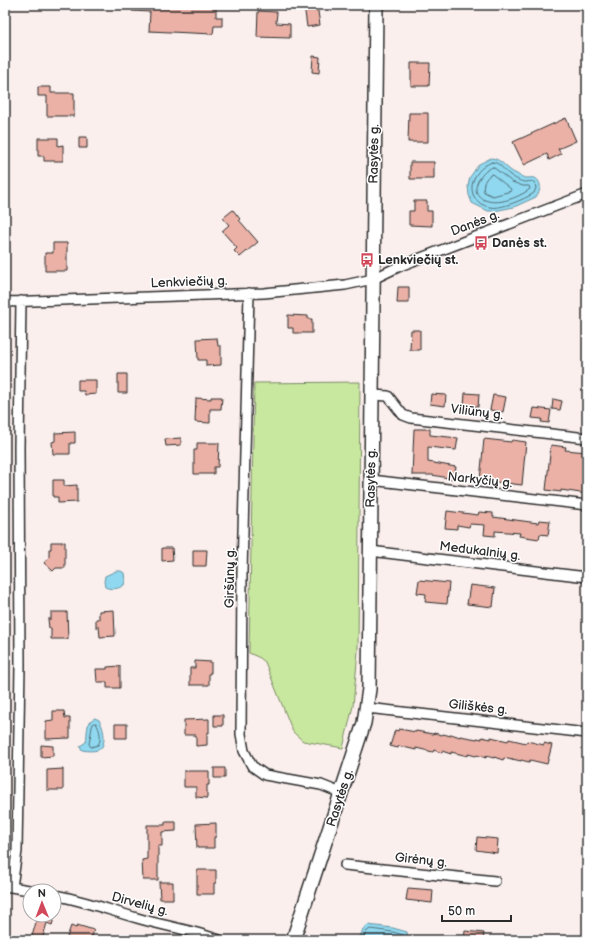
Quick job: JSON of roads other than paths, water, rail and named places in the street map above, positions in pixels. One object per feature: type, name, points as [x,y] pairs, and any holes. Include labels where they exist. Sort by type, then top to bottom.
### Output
[{"type":"main road","name":"Rasytės g.","points":[[293,940],[364,723],[367,708],[370,668],[376,5]]},
{"type":"street","name":"Danės g.","points":[[373,279],[400,266],[587,194]]},
{"type":"street","name":"Lenkviečių g.","points":[[5,302],[249,293],[345,285],[373,279]]},
{"type":"street","name":"Giršūnų g.","points":[[249,293],[242,579],[241,734],[244,751],[252,766],[265,775],[321,785],[341,792]]},
{"type":"street","points":[[21,301],[18,447],[20,673],[17,851],[8,886],[22,889]]},
{"type":"street","name":"Viliūnų g.","points":[[373,395],[388,396],[403,415],[411,418],[587,438]]},
{"type":"street","name":"Narkyčių g.","points":[[371,480],[587,505]]},
{"type":"street","name":"Medukalnių g.","points":[[370,551],[587,577]]},
{"type":"street","name":"Giliškės g.","points":[[367,708],[587,733]]},
{"type":"street","name":"Girėnų g.","points":[[346,865],[495,881]]},
{"type":"street","name":"Dirvelių g.","points":[[62,897],[137,918],[201,933],[219,940]]},
{"type":"water","points":[[491,158],[499,160],[510,170],[520,176],[536,179],[539,182],[540,188],[536,197],[514,207],[494,211],[488,211],[472,203],[468,186],[470,177],[479,164]]},
{"type":"water","points":[[116,571],[121,571],[124,573],[124,585],[115,589],[105,587],[105,576]]},
{"type":"water","points":[[95,718],[99,720],[102,726],[104,738],[103,745],[97,750],[82,750],[80,746],[86,742],[88,725]]},
{"type":"water","points":[[368,925],[393,928],[407,932],[408,940],[359,940],[363,929]]},
{"type":"place","name":"Danės st.","points":[[481,243]]},
{"type":"place","name":"Lenkviečių st.","points":[[367,260]]}]
